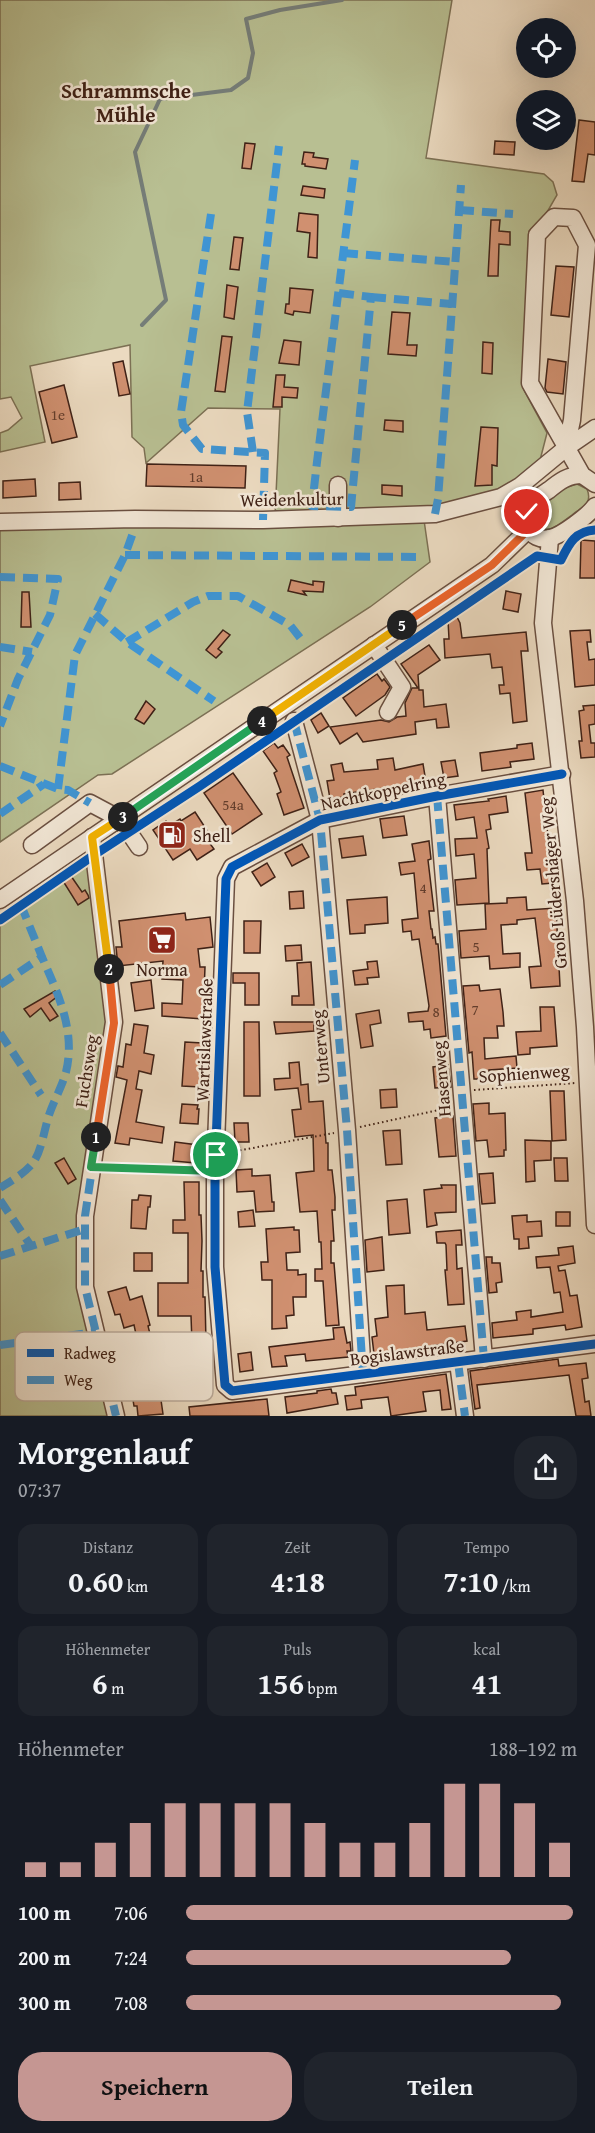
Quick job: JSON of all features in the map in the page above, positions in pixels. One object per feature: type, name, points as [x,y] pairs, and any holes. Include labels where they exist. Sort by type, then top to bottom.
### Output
[{"type":"street","points":[[562,480],[566,466],[566,448],[572,420],[587,244],[573,219],[554,217],[537,235],[530,383],[566,448],[589,480]]},
{"type":"street","name":"Weidenkultur","points":[[0,522],[135,519],[262,520],[435,514],[501,497],[520,486],[566,448],[595,428]]},
{"type":"street","points":[[589,480],[574,475],[562,480],[532,502],[527,512],[528,530],[542,539],[550,538],[559,534],[595,506]]},
{"type":"street","points":[[338,485],[338,518]]},
{"type":"street","points":[[0,900],[492,565],[528,530]]},
{"type":"street","name":"Groß Lüdershäger Weg","points":[[550,538],[543,623],[575,901],[588,1082],[595,1225]]},
{"type":"street","points":[[374,645],[402,687],[388,712]]},
{"type":"street","name":"Unterweg","points":[[294,721],[321,820],[347,1130],[363,1374]]},
{"type":"street","name":"Nachtkoppelring","points":[[226,876],[232,867],[321,820],[436,795],[562,774]]},
{"type":"street","name":"Hasenweg","points":[[436,795],[484,1359]]},
{"type":"street","points":[[32,845],[90,803],[120,819],[139,847]]},
{"type":"street","name":"Fuchsweg","points":[[92,837],[114,1023],[85,1216],[85,1287],[96,1332]]},
{"type":"street","name":"Wartislawstraße","points":[[225,1385],[215,1267],[215,1171],[226,876]]},
{"type":"street","name":"Bogislawstraße","points":[[225,1385],[232,1391],[595,1344]]},
{"type":"street","points":[[458,1362],[465,1416]]},
{"type":"street","name":"Fuchsweg","points":[[112,1401],[116,1416]]},
{"type":"path","points":[[91,1167],[215,1171]]},
{"type":"green space","points":[[0,0],[452,0],[426,158],[544,174],[553,182],[557,195],[546,214],[529,231],[524,390],[547,433],[538,468],[509,488],[432,509],[275,516],[280,409],[208,408],[146,463],[144,448],[132,437],[130,345],[30,366],[45,442],[0,452],[0,433],[8,430],[22,418],[11,397],[0,399]]},
{"type":"green space","points":[[577,484],[587,489],[589,498],[586,505],[557,526],[542,528],[535,517],[541,506],[558,492]]},
{"type":"green space","points":[[424,520],[430,562],[370,607],[112,774],[98,775],[0,842],[0,525]]},
{"type":"green space","points":[[90,863],[114,1022],[85,1287],[96,1332],[15,1332],[15,1401],[112,1401],[116,1416],[0,1416],[0,924]]},
{"type":"building","points":[[579,120],[595,122],[595,155],[588,154],[584,182],[572,181]]},
{"type":"building","points":[[495,141],[515,142],[514,155],[494,154]]},
{"type":"building","points":[[245,143],[255,144],[251,169],[242,168]]},
{"type":"building","points":[[304,152],[314,153],[313,157],[328,159],[326,169],[302,164]]},
{"type":"building","points":[[303,186],[325,189],[324,198],[301,195]]},
{"type":"building","points":[[299,213],[318,215],[317,258],[308,257],[310,233],[297,231]]},
{"type":"building","points":[[491,220],[500,220],[499,231],[510,232],[510,245],[499,244],[498,276],[488,276]]},
{"type":"building","points":[[234,237],[243,238],[239,270],[230,269]]},
{"type":"building","points":[[556,266],[574,267],[569,317],[551,315]]},
{"type":"building","points":[[227,285],[238,287],[234,319],[224,317]]},
{"type":"building","points":[[290,288],[313,290],[310,313],[294,311],[293,315],[285,313],[286,304],[289,304]]},
{"type":"building","points":[[392,312],[410,313],[407,345],[417,345],[416,356],[388,354]]},
{"type":"building","points":[[222,336],[232,337],[225,392],[215,391]]},
{"type":"building","points":[[284,340],[301,342],[299,365],[279,363]]},
{"type":"building","points":[[483,342],[493,343],[492,374],[482,373]]},
{"type":"building","points":[[548,359],[566,362],[563,394],[547,392],[545,388]]},
{"type":"building","points":[[123,361],[130,394],[119,396],[113,363]]},
{"type":"building","points":[[276,375],[285,375],[284,387],[298,388],[297,398],[282,397],[282,407],[273,407]]},
{"type":"building","points":[[64,385],[77,437],[52,443],[39,392]]},
{"type":"building","points":[[385,420],[403,421],[403,432],[384,430]]},
{"type":"building","points":[[481,427],[498,428],[497,466],[492,465],[492,485],[475,486]]},
{"type":"building","points":[[147,464],[246,466],[245,488],[146,486]]},
{"type":"building","points":[[35,479],[36,496],[3,498],[3,481]]},
{"type":"building","points":[[80,482],[81,499],[59,500],[59,483]]},
{"type":"building","points":[[382,485],[402,486],[402,496],[382,494]]},
{"type":"building","points":[[581,540],[595,541],[595,578],[580,578]]},
{"type":"building","points":[[291,580],[313,585],[313,581],[324,582],[323,592],[303,591],[306,595],[288,591]]},
{"type":"building","points":[[506,591],[521,594],[518,612],[503,609]]},
{"type":"building","points":[[22,592],[29,592],[31,627],[21,627]]},
{"type":"building","points":[[456,615],[460,623],[462,638],[526,632],[528,651],[521,651],[527,721],[513,723],[510,693],[500,694],[499,685],[504,685],[502,667],[492,668],[490,654],[445,658],[444,639],[449,639],[448,620]]},
{"type":"building","points":[[223,630],[230,635],[218,649],[222,652],[216,658],[206,650]]},
{"type":"building","points":[[590,630],[591,642],[587,642],[589,660],[595,659],[595,685],[575,687],[570,631]]},
{"type":"building","points":[[429,645],[440,660],[418,675],[419,690],[423,690],[424,707],[446,704],[449,727],[437,728],[436,719],[415,722],[416,734],[363,742],[357,733],[340,744],[330,727],[381,720],[389,722],[397,717],[406,716],[405,703],[412,688],[418,688],[401,664]]},
{"type":"building","points":[[377,674],[390,687],[385,695],[356,716],[343,698]]},
{"type":"building","points":[[146,701],[155,709],[144,724],[135,719]]},
{"type":"building","points":[[595,705],[595,724],[589,725],[591,743],[595,743],[595,757],[581,758],[579,711],[584,710],[583,706]]},
{"type":"building","points":[[321,713],[329,726],[318,733],[311,720]]},
{"type":"building","points":[[274,743],[278,748],[283,745],[290,755],[287,757],[304,808],[284,815],[277,794],[281,792],[274,773],[277,771],[263,751]]},
{"type":"building","points":[[532,743],[534,759],[510,762],[511,767],[482,771],[480,753],[517,748],[517,745]]},
{"type":"building","points":[[393,758],[395,770],[423,764],[426,782],[344,794],[344,797],[330,799],[327,781],[334,780],[331,765],[342,763],[344,772],[378,769],[377,760]]},
{"type":"building","points":[[455,760],[458,776],[444,778],[441,762]]},
{"type":"building","points":[[233,773],[262,814],[232,834],[204,793]]},
{"type":"building","points":[[543,790],[553,883],[542,884],[540,869],[527,870],[525,853],[532,853],[525,793]]},
{"type":"building","points":[[506,796],[508,812],[489,815],[491,829],[486,830],[489,848],[487,849],[489,903],[457,905],[455,880],[476,878],[474,854],[456,856],[455,839],[477,838],[474,817],[456,820],[454,805],[489,801],[488,799]]},
{"type":"building","points":[[195,812],[212,838],[208,841],[214,849],[197,860],[190,849],[173,860],[153,830],[166,821],[169,826]]},
{"type":"building","points":[[404,816],[407,835],[383,838],[380,819]]},
{"type":"building","points":[[363,836],[366,855],[342,858],[339,839]]},
{"type":"building","points":[[429,841],[431,859],[428,860],[434,911],[429,911],[433,938],[435,937],[436,944],[438,944],[446,1036],[431,1038],[430,1029],[424,1030],[423,1021],[409,1022],[408,1013],[428,1011],[429,1006],[419,939],[412,940],[411,931],[403,932],[402,920],[418,918],[414,873],[401,875],[399,863],[415,861],[412,844]]},
{"type":"building","points":[[302,844],[309,857],[292,866],[285,853]]},
{"type":"building","points":[[267,863],[275,877],[261,886],[252,872]]},
{"type":"building","points":[[71,876],[82,892],[85,890],[89,898],[78,905],[63,881]]},
{"type":"building","points":[[303,891],[304,908],[290,909],[289,892]]},
{"type":"building","points":[[387,897],[388,923],[365,925],[365,933],[350,934],[347,900]]},
{"type":"building","points":[[526,897],[527,910],[556,908],[560,986],[531,988],[529,967],[541,966],[535,918],[517,920],[517,924],[501,925],[503,954],[520,953],[520,967],[490,969],[489,956],[461,958],[459,931],[486,929],[485,904],[507,903],[507,898]]},
{"type":"building","points":[[185,913],[186,920],[210,917],[213,947],[198,949],[200,967],[205,967],[203,1019],[162,1016],[162,1003],[182,1004],[183,980],[162,979],[163,961],[118,966],[116,947],[122,947],[119,921]]},
{"type":"building","points":[[244,921],[261,921],[260,953],[244,953]]},
{"type":"building","points":[[301,945],[302,960],[286,961],[285,946]]},
{"type":"building","points":[[377,961],[379,977],[367,978],[368,984],[355,985],[353,971],[368,969],[367,962]]},
{"type":"building","points":[[311,962],[314,1005],[292,1005],[292,996],[299,996],[297,963]]},
{"type":"building","points":[[233,973],[259,973],[259,1005],[245,1005],[245,983],[233,983]]},
{"type":"building","points":[[151,980],[154,1008],[135,1011],[131,983]]},
{"type":"building","points":[[479,985],[480,991],[500,989],[503,1012],[504,1026],[497,1026],[498,1038],[484,1038],[485,1059],[516,1056],[517,1068],[489,1070],[489,1079],[474,1079],[472,1052],[469,1053],[463,986]]},
{"type":"building","points":[[55,991],[58,996],[49,1003],[58,1016],[50,1021],[41,1008],[30,1017],[24,1009]]},
{"type":"building","points":[[540,1007],[554,1007],[557,1046],[530,1048],[530,1054],[518,1055],[516,1032],[541,1031]]},
{"type":"building","points":[[379,1010],[381,1023],[370,1025],[373,1046],[361,1048],[356,1014]]},
{"type":"building","points":[[244,1022],[259,1022],[260,1096],[244,1096]]},
{"type":"building","points":[[274,1022],[314,1022],[314,1031],[276,1034]]},
{"type":"building","points":[[134,1024],[148,1026],[144,1053],[154,1055],[151,1074],[139,1071],[136,1089],[142,1090],[136,1122],[164,1127],[162,1143],[130,1138],[129,1145],[115,1143],[127,1080],[116,1077],[118,1066],[123,1067],[126,1044],[131,1045]]},
{"type":"building","points":[[185,1042],[202,1043],[200,1087],[182,1086]]},
{"type":"building","points":[[299,1062],[301,1085],[308,1084],[309,1102],[323,1101],[326,1143],[328,1143],[328,1170],[332,1170],[335,1197],[335,1210],[332,1210],[334,1241],[331,1241],[331,1263],[334,1263],[339,1325],[326,1326],[323,1281],[315,1281],[315,1269],[322,1269],[317,1211],[300,1212],[296,1173],[314,1171],[313,1135],[295,1137],[292,1110],[301,1109],[298,1088],[275,1090],[274,1079],[290,1078],[289,1063]]},
{"type":"building","points":[[448,1065],[451,1087],[435,1088],[433,1067]]},
{"type":"building","points":[[396,1089],[397,1107],[381,1108],[380,1090]]},
{"type":"building","points":[[550,1091],[564,1091],[566,1140],[552,1141]]},
{"type":"building","points":[[489,1103],[489,1114],[505,1113],[506,1150],[504,1150],[504,1156],[489,1157],[487,1140],[476,1141],[473,1104]]},
{"type":"building","points":[[182,1104],[198,1105],[198,1124],[180,1123]]},
{"type":"building","points":[[453,1116],[456,1156],[439,1157],[435,1118]]},
{"type":"building","points":[[234,1123],[248,1123],[249,1142],[235,1142]]},
{"type":"building","points":[[400,1130],[402,1164],[386,1165],[383,1131]]},
{"type":"building","points":[[525,1140],[551,1141],[551,1160],[534,1161],[535,1181],[526,1182]]},
{"type":"building","points":[[175,1142],[198,1145],[196,1163],[173,1161]]},
{"type":"building","points":[[64,1158],[76,1179],[68,1184],[55,1163]]},
{"type":"building","points":[[554,1158],[567,1158],[568,1181],[555,1181]]},
{"type":"building","points":[[252,1169],[252,1176],[270,1175],[274,1211],[256,1212],[254,1191],[237,1192],[236,1170]]},
{"type":"building","points":[[493,1173],[495,1203],[482,1204],[479,1174]]},
{"type":"building","points":[[184,1182],[199,1182],[201,1271],[203,1271],[206,1332],[192,1332],[191,1316],[158,1316],[158,1283],[188,1283],[188,1233],[173,1233],[173,1220],[185,1220]]},
{"type":"building","points":[[441,1185],[456,1185],[456,1212],[435,1213],[437,1225],[427,1227],[424,1190],[442,1188]]},
{"type":"building","points":[[139,1195],[151,1196],[146,1229],[131,1228],[132,1200],[138,1200]]},
{"type":"building","points":[[407,1199],[410,1233],[389,1235],[387,1201]]},
{"type":"building","points":[[253,1210],[255,1226],[239,1227],[238,1212]]},
{"type":"building","points":[[556,1212],[570,1212],[570,1226],[556,1226]]},
{"type":"building","points":[[527,1215],[527,1222],[541,1221],[542,1236],[528,1237],[529,1248],[519,1249],[519,1239],[514,1239],[512,1216]]},
{"type":"building","points":[[294,1227],[294,1230],[299,1230],[300,1252],[286,1253],[287,1270],[298,1270],[298,1275],[306,1274],[306,1297],[293,1297],[294,1315],[286,1316],[287,1328],[272,1329],[272,1280],[262,1280],[261,1262],[268,1262],[266,1229]]},
{"type":"building","points":[[461,1230],[462,1245],[456,1245],[457,1269],[462,1268],[464,1304],[448,1305],[445,1270],[447,1270],[446,1245],[437,1243],[436,1232]]},
{"type":"building","points":[[382,1237],[384,1270],[367,1272],[365,1240]]},
{"type":"building","points":[[573,1246],[575,1263],[558,1266],[559,1271],[565,1270],[570,1296],[577,1295],[582,1327],[566,1330],[565,1325],[533,1329],[533,1334],[493,1338],[492,1323],[517,1320],[516,1312],[531,1310],[531,1317],[563,1312],[560,1292],[554,1293],[550,1267],[537,1268],[536,1257],[559,1255],[558,1248]]},
{"type":"building","points":[[134,1253],[152,1253],[152,1271],[134,1271]]},
{"type":"building","points":[[486,1257],[492,1257],[492,1263],[500,1263],[502,1282],[496,1283],[497,1292],[489,1293]]},
{"type":"building","points":[[404,1285],[405,1314],[425,1312],[427,1330],[465,1326],[467,1341],[374,1354],[372,1337],[377,1336],[375,1319],[388,1317],[386,1286]]},
{"type":"building","points":[[126,1287],[130,1300],[142,1296],[150,1325],[148,1326],[150,1332],[136,1332],[134,1325],[124,1328],[120,1314],[115,1315],[108,1292]]},
{"type":"building","points":[[344,1327],[347,1343],[350,1342],[351,1351],[347,1351],[348,1357],[306,1361],[305,1354],[285,1356],[287,1366],[272,1367],[269,1347],[334,1339],[333,1328]]},
{"type":"building","points":[[251,1352],[253,1370],[240,1372],[238,1354]]},
{"type":"building","points":[[558,1359],[559,1366],[586,1363],[588,1378],[582,1379],[585,1402],[589,1401],[591,1416],[576,1416],[569,1375],[477,1385],[480,1408],[475,1409],[470,1371]]},
{"type":"building","points":[[446,1374],[451,1409],[442,1410],[440,1390],[423,1392],[426,1411],[391,1416],[388,1397],[361,1400],[362,1408],[347,1410],[345,1396],[356,1395],[355,1387]]},
{"type":"building","points":[[331,1389],[332,1393],[336,1393],[338,1404],[287,1413],[285,1397]]},
{"type":"building","points":[[267,1399],[269,1416],[190,1416],[189,1407]]},
{"type":"building","points":[[133,1401],[161,1401],[163,1414],[138,1416],[137,1406],[134,1406]]},
{"type":"waterway","points":[[142,325],[166,300],[135,152],[160,99],[231,90],[248,78],[253,53],[246,19],[280,10],[342,0]]},
{"type":"marked path","points":[[253,452],[247,412],[279,146]]},
{"type":"marked path","points":[[339,293],[371,297],[351,507],[312,506],[355,160]]},
{"type":"marked path","points":[[435,514],[438,499],[461,185]]},
{"type":"marked path","points":[[459,210],[513,214]]},
{"type":"marked path","points":[[211,214],[181,412],[183,425],[202,449],[265,453],[263,520]]},
{"type":"marked path","points":[[343,253],[455,262]]},
{"type":"marked path","points":[[371,297],[452,304]]},
{"type":"marked path","points":[[58,789],[75,655],[125,555],[134,530]]},
{"type":"marked path","points":[[125,555],[422,557]]},
{"type":"marked path","points":[[0,577],[58,579],[50,615],[18,679],[0,726]]},
{"type":"marked path","points":[[127,642],[193,602],[208,596],[238,596],[290,625],[305,644]]},
{"type":"marked path","points":[[95,614],[127,642],[214,701]]},
{"type":"marked path","points":[[0,647],[32,652]]},
{"type":"marked path","points":[[294,721],[320,820],[347,1130],[363,1374]]},
{"type":"marked path","points":[[0,766],[58,789],[68,790],[90,803]]},
{"type":"marked path","points":[[0,814],[44,784]]},
{"type":"marked path","points":[[437,796],[484,1359]]},
{"type":"marked path","points":[[92,837],[114,1022],[85,1216],[85,1287],[96,1332]]},
{"type":"marked path","points":[[0,985],[42,957],[21,905]]},
{"type":"marked path","points":[[0,1188],[18,1177],[36,1158],[49,1115],[66,1072],[69,1042],[67,1027],[64,1013],[42,957]]},
{"type":"marked path","points":[[0,1033],[41,1095]]},
{"type":"marked path","points":[[0,1200],[31,1246]]},
{"type":"marked path","points":[[0,1256],[85,1229]]},
{"type":"marked path","points":[[0,1345],[15,1343]]},
{"type":"marked path","points":[[458,1362],[465,1416]]},
{"type":"marked path","points":[[112,1401],[116,1416]]},
{"type":"cycle path","points":[[0,920],[537,556],[561,560],[570,544],[578,536],[595,530]]},
{"type":"cycle path","points":[[562,774],[320,820],[232,867],[226,879],[215,1171],[215,1267],[225,1385],[232,1391],[595,1344]]},
{"type":"place","name":"Shell","points":[[172,835]]},
{"type":"place","name":"Norma","points":[[162,940]]},
{"type":"district","name":"Schrammsche Mühle","points":[[126,102]]},
{"type":"route","points":[[216,1155],[215,1171],[91,1167],[114,1023],[92,837],[492,565],[528,530],[527,512]]}]
